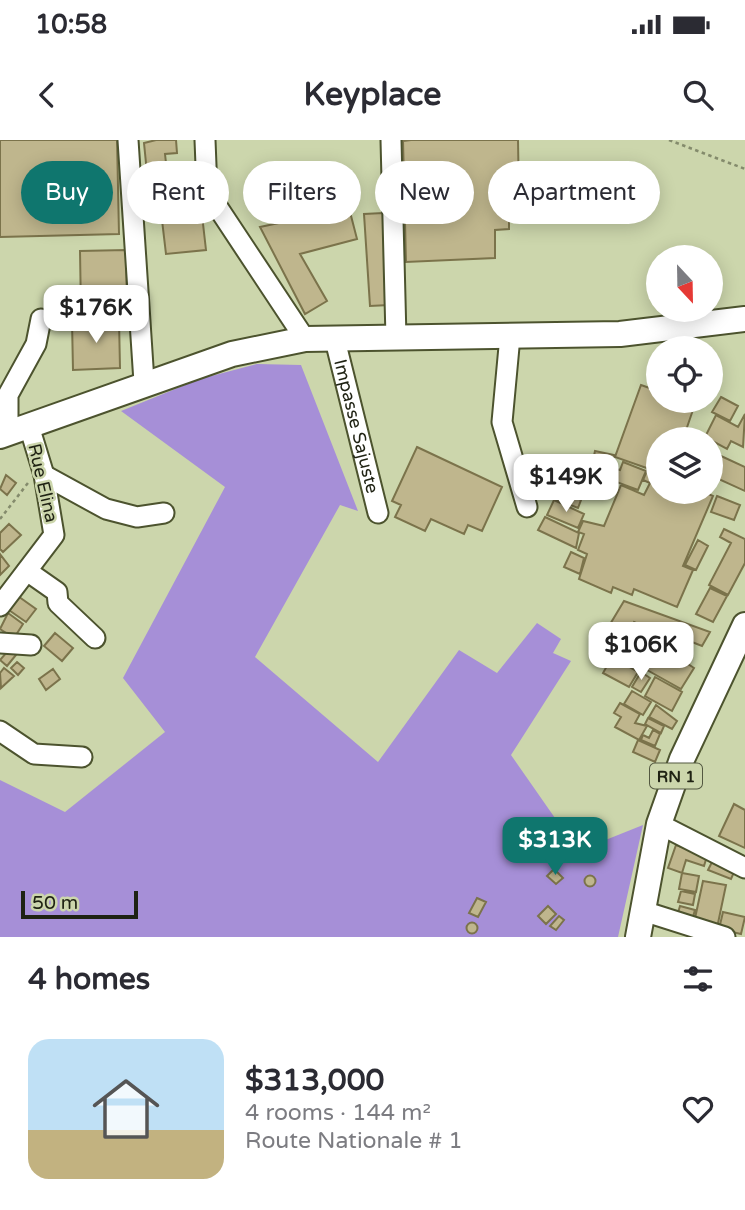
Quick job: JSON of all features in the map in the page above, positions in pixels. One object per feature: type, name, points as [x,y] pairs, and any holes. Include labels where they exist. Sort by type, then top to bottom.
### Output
[{"type":"main road","points":[[12,432],[232,354],[305,339],[620,334],[745,319]]},
{"type":"main road","name":"RN 1","points":[[638,937],[659,824],[682,759],[745,625]]},
{"type":"street","points":[[128,140],[144,383]]},
{"type":"street","points":[[205,140],[207,191],[305,339]]},
{"type":"street","points":[[390,140],[396,338]]},
{"type":"street","name":"Rue Elina","points":[[0,606],[54,535],[43,471],[12,432],[8,396],[36,344],[41,319]]},
{"type":"street","points":[[510,335],[502,422],[527,507]]},
{"type":"street","name":"Impasse Sajuste","points":[[335,340],[378,513]]},
{"type":"street","points":[[43,471],[106,509],[137,517],[164,513]]},
{"type":"street","points":[[27,571],[57,592],[58,603],[95,638]]},
{"type":"street","points":[[0,643],[32,645]]},
{"type":"street","points":[[0,731],[34,754],[82,757]]},
{"type":"street","points":[[659,824],[745,868]]},
{"type":"street","points":[[643,911],[725,937]]},
{"type":"path","points":[[669,140],[745,169]]},
{"type":"path","points":[[0,519],[43,471]]},
{"type":"shaded area","points":[[257,364],[301,365],[358,511],[340,505],[255,657],[378,762],[459,650],[497,673],[537,623],[561,639],[553,653],[571,661],[511,755],[578,851],[643,825],[618,937],[0,937],[0,780],[65,812],[165,732],[123,678],[225,487],[121,411],[200,379]]},
{"type":"building","points":[[0,140],[117,140],[119,234],[0,237]]},
{"type":"building","points":[[176,140],[177,153],[165,154],[166,161],[146,161],[144,143]]},
{"type":"building","points":[[518,140],[518,161],[488,161],[488,224],[509,224],[509,229],[495,230],[495,258],[406,262],[405,224],[474,224],[474,161],[403,161],[403,141]]},
{"type":"building","points":[[375,213],[375,224],[384,224],[389,305],[370,306],[364,214]]},
{"type":"building","points":[[162,224],[203,224],[206,250],[166,254]]},
{"type":"building","points":[[274,224],[353,224],[357,239],[300,254],[327,301],[305,314],[260,227]]},
{"type":"building","points":[[126,250],[127,310],[81,311],[80,251]]},
{"type":"building","points":[[119,320],[120,368],[73,370],[72,321]]},
{"type":"building","points":[[641,385],[646,387],[646,413],[692,413],[687,427],[646,427],[646,468],[615,457]]},
{"type":"building","points":[[723,398],[738,406],[730,421],[714,413],[723,413]]},
{"type":"building","points":[[745,414],[743,447],[731,441],[727,449],[723,447],[723,427],[710,427],[716,415],[738,427]]},
{"type":"building","points":[[417,447],[502,487],[482,531],[468,525],[464,534],[431,519],[425,531],[395,517],[401,505],[392,501]]},
{"type":"building","points":[[595,451],[614,455],[610,474],[591,470]]},
{"type":"building","points":[[723,457],[745,467],[745,491],[723,481]]},
{"type":"building","points":[[623,462],[646,471],[638,490],[611,480],[615,469],[620,470]]},
{"type":"building","points":[[6,475],[16,483],[7,495],[0,489]]},
{"type":"building","points":[[621,485],[644,495],[646,491],[646,504],[710,504],[683,566],[693,570],[677,607],[634,589],[632,595],[613,587],[611,593],[579,579],[587,554],[578,550],[584,534],[578,532],[583,521],[604,526]]},
{"type":"building","points":[[559,490],[581,500],[578,508],[555,499]]},
{"type":"building","points":[[723,498],[740,505],[734,520],[711,512],[714,504],[723,504]]},
{"type":"building","points":[[554,500],[584,514],[578,528],[547,515]]},
{"type":"building","points":[[545,517],[579,533],[576,548],[538,530]]},
{"type":"building","points":[[9,524],[21,535],[3,552],[0,549],[0,533]]},
{"type":"building","points":[[724,529],[745,539],[745,563],[728,595],[709,585],[731,543],[720,537]]},
{"type":"building","points":[[698,540],[708,546],[696,570],[685,565]]},
{"type":"building","points":[[571,552],[584,558],[580,574],[564,567]]},
{"type":"building","points":[[0,554],[9,566],[0,575]]},
{"type":"building","points":[[710,588],[727,596],[713,622],[696,614]]},
{"type":"building","points":[[15,594],[36,609],[26,622],[6,608]]},
{"type":"building","points":[[624,601],[710,632],[702,646],[692,642],[682,660],[694,668],[681,689],[622,656],[626,650],[603,636]],"holes":[[[634,622],[640,625],[634,636],[629,632]]]},
{"type":"building","points":[[8,613],[23,624],[14,638],[0,629]]},
{"type":"building","points":[[55,633],[73,648],[62,661],[44,646]]},
{"type":"building","points":[[14,644],[20,650],[7,666],[0,660]]},
{"type":"building","points":[[612,657],[638,672],[629,687],[603,673]]},
{"type":"building","points":[[17,662],[24,668],[18,675],[11,668]]},
{"type":"building","points":[[4,668],[14,676],[1,688],[0,673]]},
{"type":"building","points":[[53,669],[60,679],[46,690],[39,679]]},
{"type":"building","points":[[641,672],[650,678],[641,692],[632,687]]},
{"type":"building","points":[[655,677],[682,692],[672,711],[645,696]]},
{"type":"building","points":[[632,691],[651,702],[643,715],[624,704]]},
{"type":"building","points":[[620,703],[640,714],[635,723],[647,726],[639,740],[615,727],[621,717],[614,713]]},
{"type":"building","points":[[656,705],[677,721],[672,729],[649,717]]},
{"type":"building","points":[[648,718],[664,726],[661,733],[645,724]]},
{"type":"building","points":[[653,730],[660,734],[655,746],[641,740],[643,735],[649,738]]},
{"type":"building","points":[[638,740],[660,750],[655,762],[633,752]]},
{"type":"building","points":[[734,804],[745,810],[745,848],[719,836]]},
{"type":"building","points":[[676,845],[707,856],[704,866],[686,860],[682,873],[668,868]]},
{"type":"building","points":[[713,860],[735,870],[731,879],[708,870]]},
{"type":"building","points":[[554,869],[563,878],[556,884],[547,876]]},
{"type":"building","points":[[682,873],[699,876],[696,892],[679,889]]},
{"type":"building","points":[[590,876],[594,877],[594,885],[590,886],[586,885],[585,881],[586,877]]},
{"type":"building","points":[[703,881],[726,885],[717,928],[694,923]]},
{"type":"building","points":[[681,891],[695,894],[693,905],[678,902]]},
{"type":"building","points":[[477,898],[486,902],[478,917],[469,913]]},
{"type":"building","points":[[548,906],[556,914],[546,924],[538,916]]},
{"type":"building","points":[[680,906],[695,910],[692,920],[677,916]]},
{"type":"building","points":[[723,912],[745,917],[741,934],[719,929]]},
{"type":"building","points":[[559,916],[564,920],[556,930],[550,926]]},
{"type":"building","points":[[472,923],[476,924],[476,932],[472,933],[468,932],[467,928],[468,924]]}]
